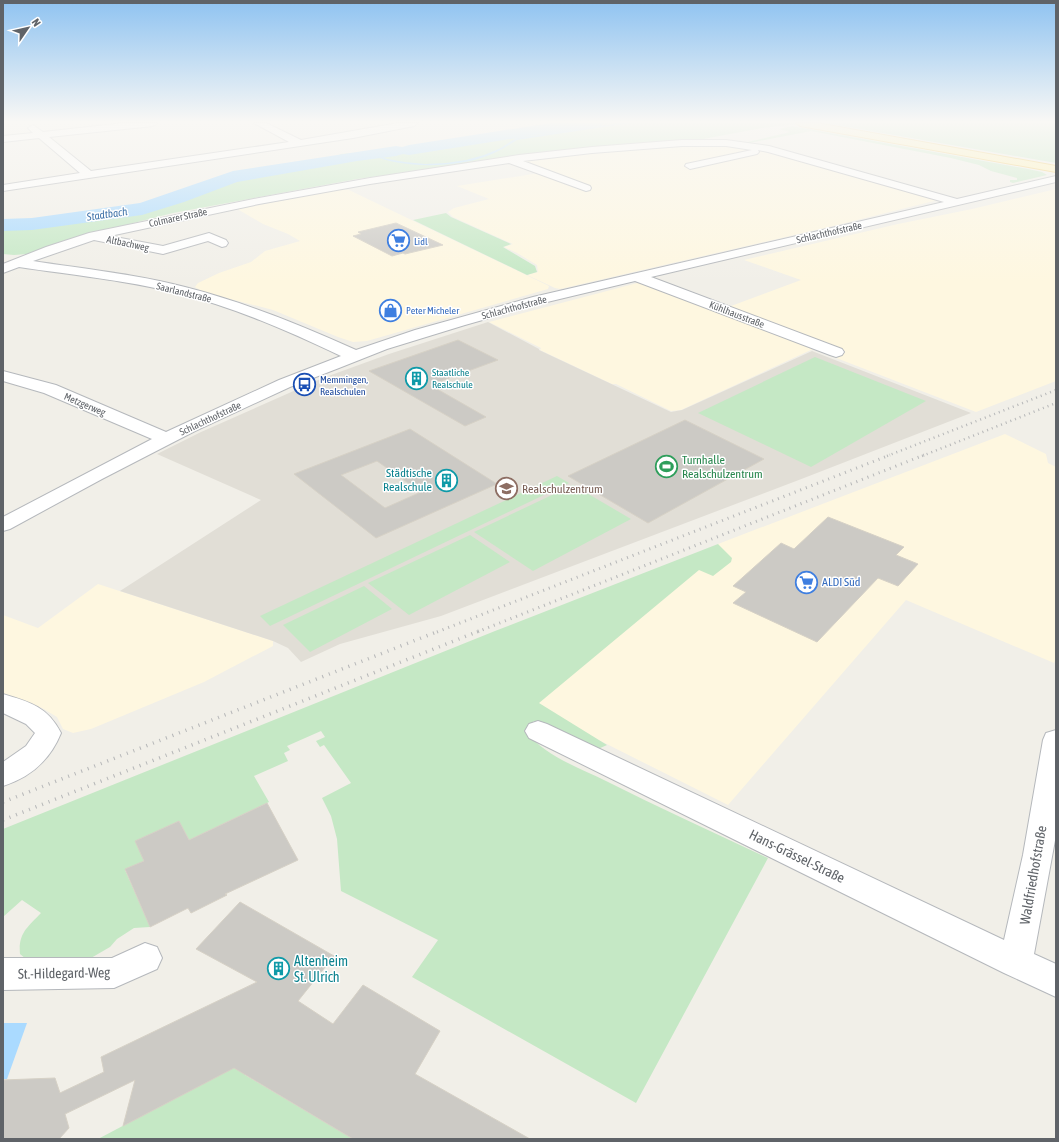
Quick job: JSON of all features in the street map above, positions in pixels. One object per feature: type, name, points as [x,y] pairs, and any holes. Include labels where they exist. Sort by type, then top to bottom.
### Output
[{"type":"street","points":[[3,188],[80,176]]},
{"type":"street","name":"Colmarer Straße","points":[[7,264],[93,236],[179,217],[400,176]]},
{"type":"street","points":[[556,176],[586,188]]},
{"type":"street","name":"Colmarer Straße","points":[[866,176],[958,202]]},
{"type":"street","name":"Schlachthofstraße","points":[[3,525],[166,438],[242,403],[355,356],[415,336],[492,312],[1056,179]]},
{"type":"street","points":[[179,217],[209,237],[222,243]]},
{"type":"street","name":"Altbachweg","points":[[93,236],[163,250],[209,237]]},
{"type":"street","name":"Saarlandstraße","points":[[7,264],[156,284],[216,300],[287,325],[355,356]]},
{"type":"street","name":"Kühlhausstraße","points":[[637,277],[836,352]]},
{"type":"street","name":"Metzgerweg","points":[[3,376],[50,389],[166,438]]},
{"type":"street","points":[[3,703],[26,712],[39,720],[46,725],[48,733],[43,746],[28,762],[3,775]]},
{"type":"street","name":"Hans-Grässel-Straße","points":[[538,731],[1056,981]]},
{"type":"street","name":"Waldfriedhofstraße","points":[[1016,962],[1038,854],[1056,740]]},
{"type":"street","name":"St.-Hildegard-Weg","points":[[3,974],[114,973],[145,958]]},
{"type":"shaded area","points":[[518,176],[857,176],[938,200],[833,226],[560,289],[527,275],[538,272],[537,265],[504,247],[513,244],[453,217],[448,212],[454,208],[489,199],[457,186]]},
{"type":"shaded area","points":[[341,189],[349,190],[549,286],[548,289],[367,341],[353,342],[273,310],[203,292],[195,287],[198,283],[219,273],[251,262],[265,251],[300,241],[288,234],[263,224],[239,209]]},
{"type":"shaded area","points":[[1056,189],[1056,381],[976,412],[813,349],[681,410],[671,411],[616,384],[612,384],[540,350],[541,348],[489,322],[645,281],[723,309],[801,280],[744,260]]},
{"type":"shaded area","name":"Realschulzentrum","points":[[488,322],[539,350],[671,412],[682,410],[812,351],[971,413],[441,616],[340,644],[301,662],[288,648],[273,641],[120,591],[261,500],[157,454],[201,432],[323,378],[389,354]]},
{"type":"shaded area","points":[[1005,434],[1046,454],[1048,463],[1056,467],[1056,658],[1054,663],[906,600],[728,805],[525,703],[605,621],[718,544]]},
{"type":"shaded area","points":[[98,584],[273,641],[273,646],[204,682],[91,729],[73,733],[63,729],[57,717],[42,708],[3,693],[3,615],[38,628]]},
{"type":"green space","points":[[377,176],[173,213],[86,235],[27,254],[3,254],[3,227],[33,226],[147,209],[204,184],[225,177]]},
{"type":"green space","points":[[1011,176],[1042,176],[1013,183],[1010,182],[1010,180],[1017,180],[1017,178]]},
{"type":"green space","points":[[446,213],[451,217],[511,244],[503,247],[535,266],[537,272],[527,275],[413,220]]},
{"type":"green space","points":[[815,357],[926,401],[811,467],[698,413]]},
{"type":"green space","points":[[557,476],[569,483],[270,626],[260,616]]},
{"type":"green space","points":[[573,485],[631,519],[533,571],[474,532]]},
{"type":"green space","points":[[470,535],[510,562],[409,615],[368,583]]},
{"type":"green space","points":[[718,544],[732,558],[731,562],[713,576],[699,570],[539,703],[607,745],[598,749],[587,747],[534,721],[525,730],[542,747],[562,760],[768,858],[636,1103],[412,977],[438,940],[341,891],[337,839],[331,816],[322,798],[351,783],[324,745],[320,747],[316,741],[325,737],[321,731],[287,746],[290,750],[284,753],[288,761],[254,776],[269,802],[189,840],[179,821],[136,841],[144,861],[125,870],[150,927],[134,928],[117,939],[110,947],[91,958],[26,959],[20,954],[22,935],[41,913],[22,900],[3,917],[3,829],[495,631]]},
{"type":"green space","points":[[364,586],[392,609],[310,652],[283,625]]},
{"type":"green space","points":[[255,1056],[245,1075],[353,1139],[98,1139]]},
{"type":"water","points":[[3,1023],[27,1023],[7,1079],[3,1079]]},
{"type":"building","name":"Lidl","points":[[396,223],[443,245],[392,256],[353,236],[361,234],[358,232]]},
{"type":"building","name":"Staatliche Realschule","points":[[458,340],[498,360],[430,385],[486,417],[465,426],[369,371]]},
{"type":"building","name":"Turnhalle Realschulzentrum","points":[[685,420],[764,459],[648,523],[568,476]]},
{"type":"building","name":"Städtische Realschule","points":[[410,429],[497,484],[376,538],[294,474]],"holes":[[[377,461],[421,492],[385,508],[341,475]]]},
{"type":"building","name":"ALDI Süd","points":[[828,517],[904,547],[896,555],[918,564],[898,586],[878,578],[817,642],[733,603],[746,592],[733,586],[781,543],[794,549]]},
{"type":"building","points":[[267,803],[298,860],[225,894],[227,895],[191,913],[188,908],[150,927],[125,869],[144,861],[135,841],[179,821],[189,840]]},
{"type":"building","name":"Altenheim St. Ulrich","points":[[240,902],[334,956],[298,1001],[333,1024],[363,985],[440,1031],[415,1074],[530,1139],[353,1139],[234,1068],[123,1126],[135,1080],[65,1114],[69,1128],[59,1139],[3,1139],[3,1080],[55,1078],[60,1093],[104,1072],[101,1057],[257,982],[196,949]]},
{"type":"waterway","name":"Stadtbach","points":[[3,225],[32,224],[142,209],[237,176]]},
{"type":"railway","points":[[887,456],[1056,390]]},
{"type":"railway","points":[[922,456],[1056,403]]},
{"type":"railway","points":[[437,632],[890,455]]},
{"type":"railway","points":[[477,632],[924,455]]},
{"type":"railway","points":[[3,802],[439,631]]},
{"type":"railway","points":[[3,820],[479,631]]},
{"type":"place","name":"Lidl","points":[[399,241]]},
{"type":"place","name":"Peter Micheler","points":[[391,310]]},
{"type":"place","name":"Staatliche Realschule","points":[[416,378]]},
{"type":"place","name":"Memmingen, Realschulen","points":[[304,385]]},
{"type":"place","name":"Turnhalle Realschulzentrum","points":[[667,467]]},
{"type":"place","name":"Städtische Realschule","points":[[447,480]]},
{"type":"place","name":"Realschulzentrum","points":[[507,489]]},
{"type":"place","name":"ALDI Süd","points":[[806,582]]},
{"type":"place","name":"Altenheim St. Ulrich","points":[[279,969]]}]
